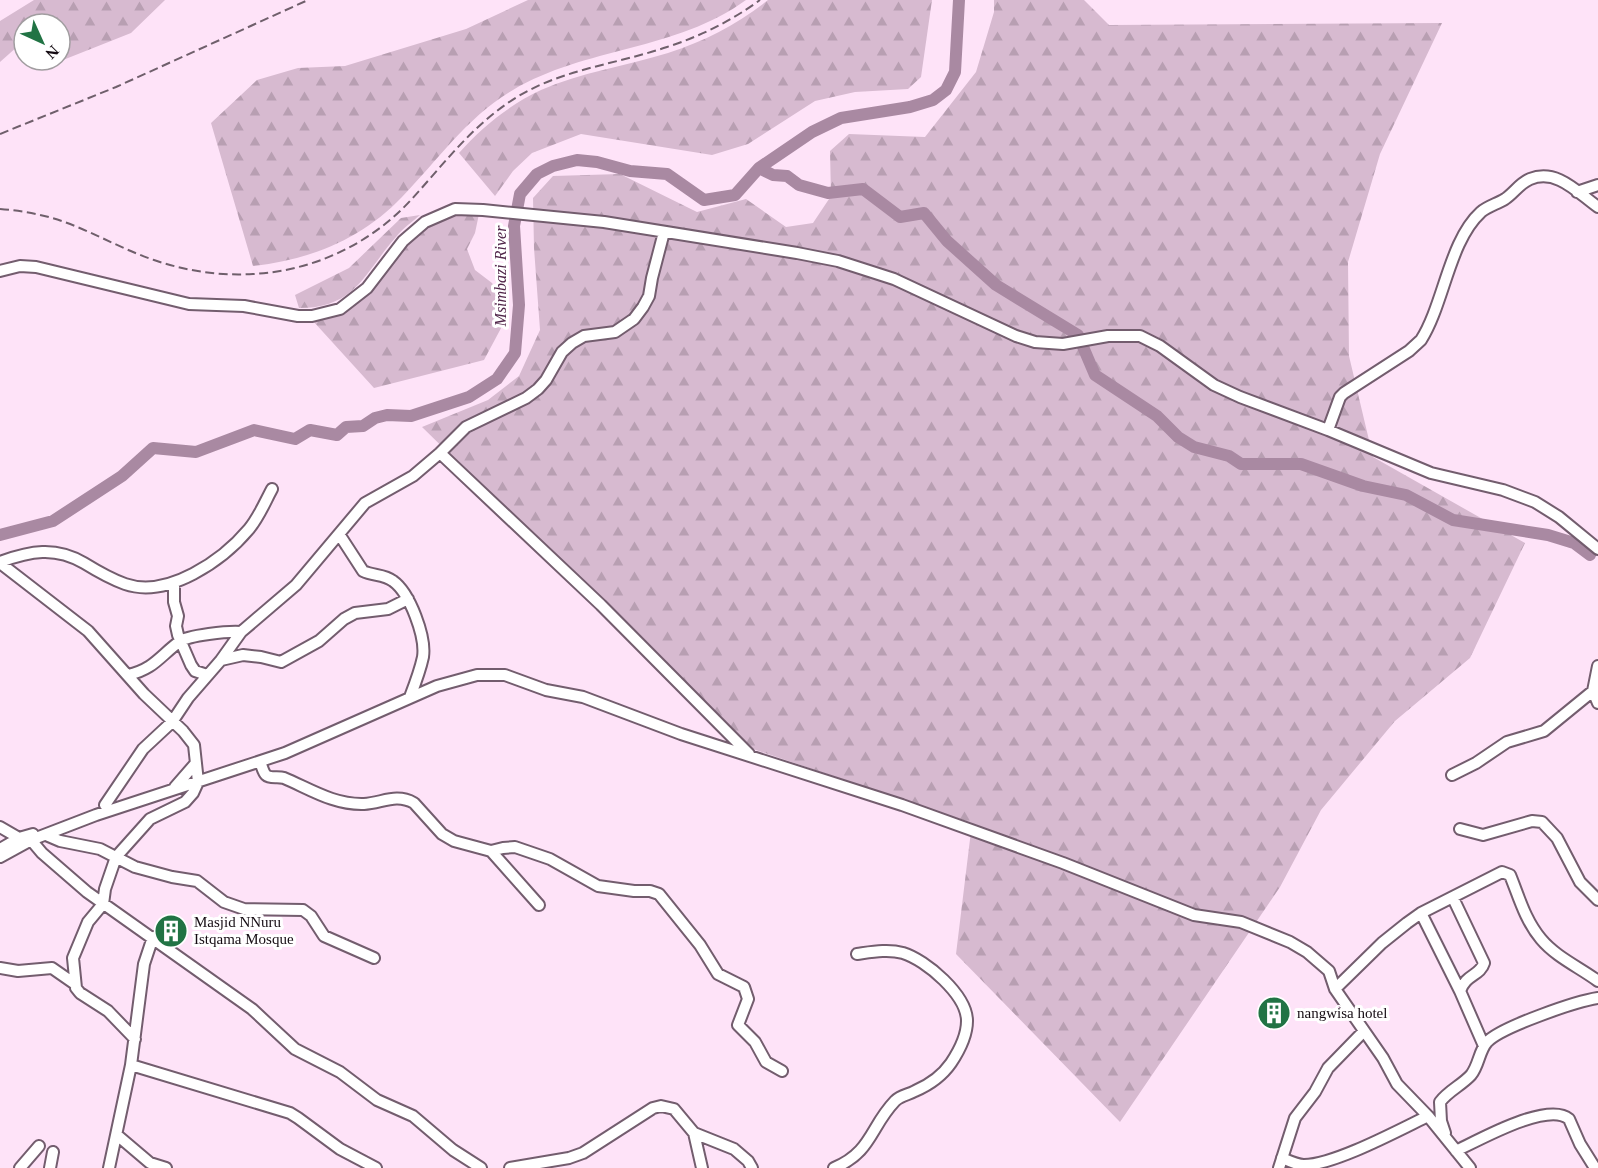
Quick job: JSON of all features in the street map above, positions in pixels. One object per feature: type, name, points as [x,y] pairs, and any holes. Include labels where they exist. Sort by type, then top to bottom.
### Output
[{"type":"street","points":[[1328,430],[1340,397],[1344,393],[1409,351],[1421,340],[1459,247],[1481,212],[1503,200],[1522,183],[1537,177],[1563,180],[1598,207]]},
{"type":"street","points":[[1577,192],[1598,185]]},
{"type":"street","points":[[0,271],[20,266],[51,270],[189,304],[255,307],[298,316],[327,313],[340,309],[367,288],[403,241],[425,222],[455,209],[604,222],[797,253],[838,261],[894,279],[1016,336],[1035,342],[1072,343],[1093,338],[1132,335],[1146,339],[1160,346],[1201,377],[1226,391],[1431,473],[1503,490],[1535,502],[1559,517],[1598,549]]},
{"type":"street","points":[[105,805],[143,749],[172,722],[188,698],[221,660],[241,632],[296,585],[365,502],[413,476],[466,427],[526,399],[546,380],[562,352],[572,343],[584,336],[615,332],[634,319],[644,307],[649,296],[664,232]]},
{"type":"street","points":[[440,453],[536,542],[704,707],[745,751],[753,756]]},
{"type":"street","points":[[0,563],[27,553],[44,551],[80,561],[126,585],[143,588],[174,583],[210,563],[240,539],[260,513],[272,489]]},
{"type":"street","points":[[339,534],[363,571],[387,577],[400,586],[408,599],[423,645],[423,656],[410,697]]},
{"type":"street","points":[[0,563],[88,631],[194,745],[198,782],[193,793],[185,802],[150,819],[117,857],[108,879],[103,904],[88,922],[73,958],[75,984],[80,993],[108,1011],[135,1039]]},
{"type":"street","points":[[174,583],[174,602],[178,616],[177,630],[180,641],[190,665],[207,675]]},
{"type":"street","points":[[221,660],[243,656],[282,662],[320,641],[355,613],[387,609],[408,599]]},
{"type":"street","points":[[128,675],[151,667],[180,641],[188,638],[241,632]]},
{"type":"street","points":[[1598,666],[1593,691],[1598,703]]},
{"type":"street","points":[[0,857],[32,840],[96,815],[260,762],[410,697],[458,679],[487,674],[505,675],[546,690],[583,697],[681,734],[918,810],[1063,863],[1194,915],[1241,922],[1290,942],[1318,960],[1329,971],[1335,989],[1383,1058],[1397,1084],[1428,1116],[1470,1168]]},
{"type":"street","points":[[1452,775],[1476,763],[1508,742],[1544,731],[1593,691]]},
{"type":"street","points":[[0,849],[19,838],[40,832],[105,805],[174,788],[196,762]]},
{"type":"street","points":[[260,762],[267,776],[281,777],[306,790],[335,800],[365,804],[399,797],[408,799],[442,834],[454,841],[491,852],[539,905]]},
{"type":"street","points":[[1460,829],[1483,835],[1532,821],[1542,822],[1557,838],[1580,882],[1598,900]]},
{"type":"street","points":[[0,827],[19,838]]},
{"type":"street","points":[[46,834],[60,841],[100,849],[135,867],[197,881],[214,896],[244,909],[303,910],[324,936],[374,958]]},
{"type":"street","points":[[32,840],[42,853],[103,904],[153,937],[252,1009],[295,1048],[340,1072],[377,1100],[413,1116],[453,1150],[481,1168]]},
{"type":"street","points":[[491,852],[515,847],[550,859],[598,886],[650,891],[659,894],[700,945],[718,974],[744,987],[748,999],[738,1025],[755,1042],[766,1062],[782,1071]]},
{"type":"street","points":[[1335,989],[1382,943],[1421,914],[1502,872],[1508,873],[1521,905],[1541,939],[1563,959],[1598,981]]},
{"type":"street","points":[[1453,898],[1484,963],[1481,970],[1465,981],[1460,992]]},
{"type":"street","points":[[1421,914],[1484,1046]]},
{"type":"street","points":[[109,1168],[131,1065],[143,973],[153,937]]},
{"type":"street","points":[[834,1168],[860,1153],[895,1101],[943,1074],[956,1056],[967,1021],[963,1006],[949,985],[922,963],[903,953],[896,952],[857,954]]},
{"type":"street","points":[[0,968],[18,971],[52,968],[75,984]]},
{"type":"street","points":[[1446,1138],[1441,1121],[1440,1102],[1474,1070],[1484,1046],[1492,1037],[1539,1016],[1580,1001],[1598,998]]},
{"type":"street","points":[[1365,1031],[1328,1068],[1315,1092],[1295,1118],[1280,1163],[1301,1165],[1317,1163],[1370,1144],[1428,1116]]},
{"type":"street","points":[[131,1065],[290,1113],[340,1149],[376,1168]]},
{"type":"street","points":[[510,1168],[569,1158],[583,1153],[653,1108],[662,1106],[675,1109],[694,1133],[702,1168]]},
{"type":"street","points":[[1456,1151],[1532,1117],[1546,1114],[1559,1115],[1569,1119],[1580,1144],[1595,1168]]},
{"type":"street","points":[[694,1133],[734,1149],[748,1161],[752,1168]]},
{"type":"street","points":[[117,1135],[150,1163],[166,1168]]},
{"type":"street","points":[[20,1168],[39,1146]]},
{"type":"street","points":[[50,1168],[53,1152]]},
{"type":"green space","points":[[34,0],[165,0],[131,33],[72,56],[72,12],[15,12]]},
{"type":"green space","points":[[528,0],[746,0],[719,17],[690,30],[570,65],[513,90],[467,126],[402,197],[370,225],[315,253],[253,266],[211,123],[257,80],[298,68],[345,66],[466,29]]},
{"type":"green space","points":[[768,0],[932,0],[921,77],[908,89],[855,92],[815,101],[748,144],[712,155],[581,134],[532,153],[513,171],[495,196],[459,153],[497,117],[541,90],[572,78],[652,58],[695,43],[733,24]]},
{"type":"green space","points":[[994,0],[1084,0],[1109,25],[1442,23],[1380,154],[1348,262],[1349,356],[1373,457],[1525,543],[1470,658],[1395,721],[1321,810],[1280,887],[1120,1122],[956,954],[972,823],[750,748],[422,427],[488,400],[519,376],[540,330],[533,198],[553,176],[620,174],[697,212],[746,199],[786,227],[813,223],[831,196],[830,151],[849,134],[925,137],[976,72],[994,12]]},
{"type":"green space","points":[[12,14],[12,51],[0,62],[0,21]]},
{"type":"green space","points":[[456,214],[479,214],[475,233],[467,249],[475,270],[492,283],[506,305],[507,317],[484,360],[374,388],[313,321],[333,316],[360,301],[376,286],[413,238],[430,226]]},
{"type":"green space","points":[[420,215],[399,234],[357,286],[346,295],[334,302],[299,308],[295,295],[349,268],[401,218]]},
{"type":"waterway","name":"Msimbazi River","points":[[0,535],[53,521],[122,476],[153,448],[196,452],[254,430],[295,439],[310,430],[337,435],[346,427],[363,426],[375,418],[387,415],[411,416],[469,397],[497,379],[515,353],[519,305],[514,226],[520,194],[537,174],[553,166],[577,160],[597,162],[630,171],[667,174],[704,200],[735,195],[759,168],[812,132],[841,118],[910,107],[933,100],[946,90],[955,72],[959,0]]},
{"type":"waterway","points":[[759,168],[773,175],[787,176],[799,185],[828,193],[863,189],[900,217],[924,213],[947,241],[996,285],[1078,335],[1095,375],[1157,416],[1178,437],[1194,447],[1229,456],[1241,464],[1301,464],[1363,486],[1406,495],[1453,520],[1548,535],[1574,543],[1590,555]]},
{"type":"railway","points":[[0,134],[116,87],[308,0]]},
{"type":"railway","points":[[0,209],[57,219],[144,256],[190,270],[253,274],[297,268],[338,253],[376,231],[410,201],[473,132],[517,97],[571,73],[648,53],[692,38],[727,21],[760,0]]},
{"type":"place","name":"Masjid NNuru Istqama Mosque","points":[[171,931]]},
{"type":"place","name":"nangwisa hotel","points":[[1274,1013]]}]
